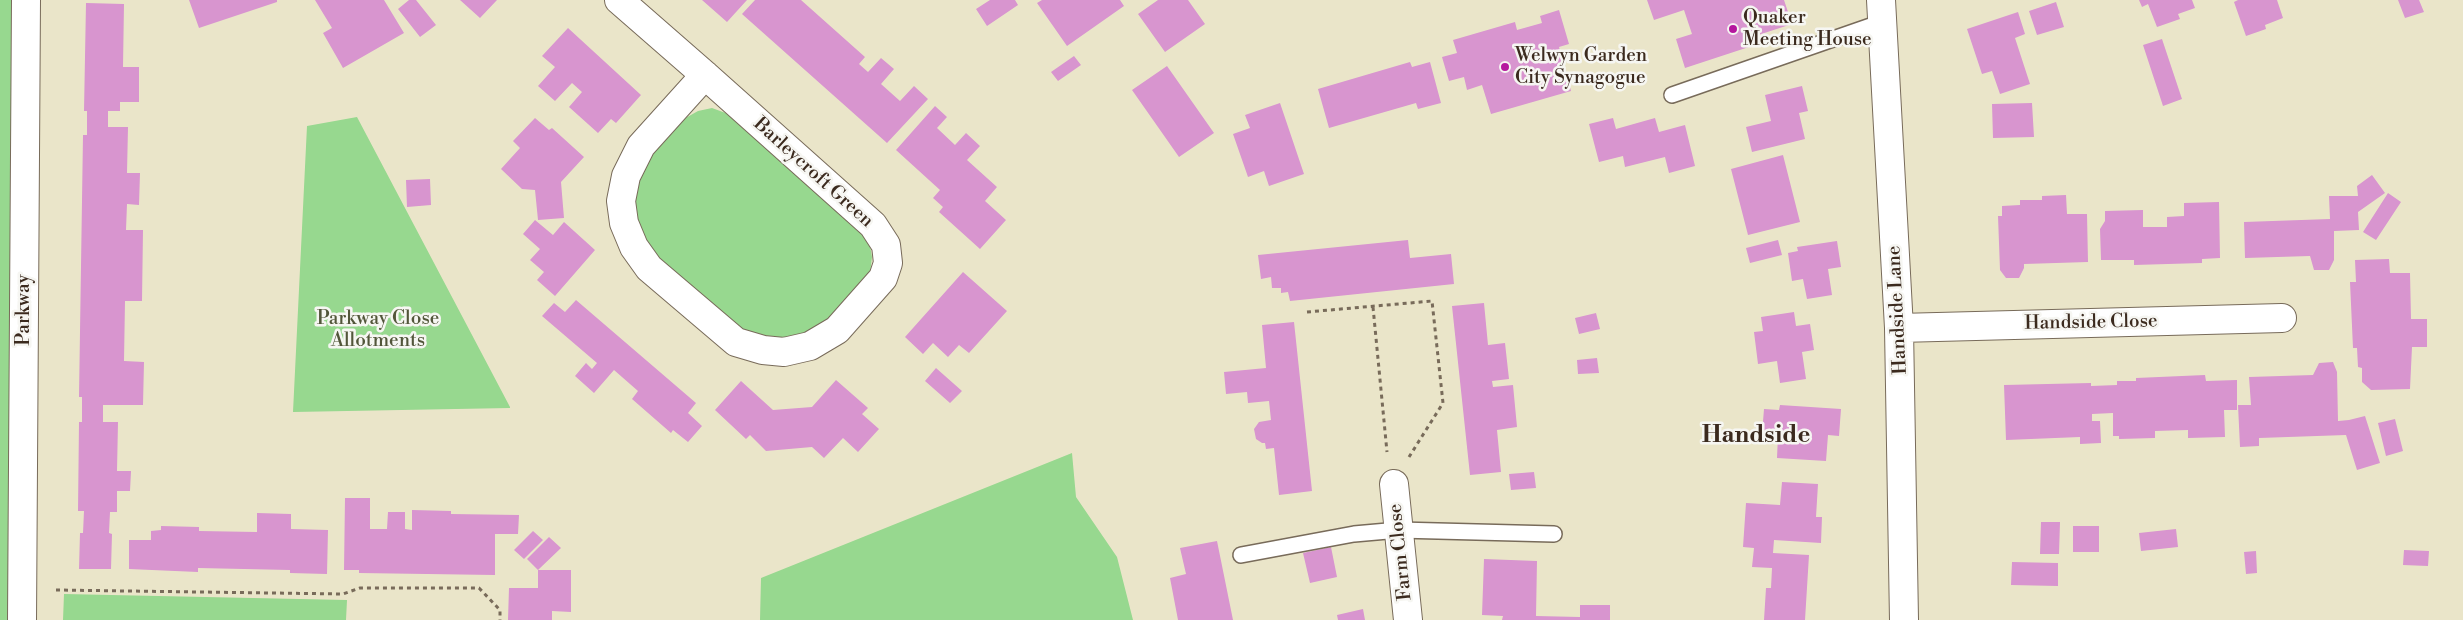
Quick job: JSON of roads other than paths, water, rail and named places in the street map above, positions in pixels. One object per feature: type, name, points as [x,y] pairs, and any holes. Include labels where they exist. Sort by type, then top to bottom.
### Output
[{"type":"street","name":"Parkway","points":[[22,620],[26,0]]},
{"type":"street","name":"Barleycroft Green","points":[[619,0],[705,75],[873,225],[886,245],[888,263],[883,278],[837,330],[810,346],[784,352],[763,350],[736,342],[649,268],[634,247],[624,223],[621,201],[626,176],[641,146],[705,75]]},
{"type":"street","name":"Handside Lane","points":[[1882,6],[1900,328],[1904,620]]},
{"type":"street","name":"Handside Close","points":[[1900,328],[2282,318]]},
{"type":"street","name":"Farm Close","points":[[1394,484],[1408,620]]},
{"type":"lane","points":[[1672,95],[1882,6]]},
{"type":"lane","points":[[1241,555],[1354,534],[1399,530],[1554,534]]},
{"type":"place","name":"Quaker Meeting House","points":[[1733,29]]},
{"type":"place","name":"Welwyn Garden City Synagogue","points":[[1505,67]]},
{"type":"district","name":"Handside","points":[[1756,436]]},
{"type":"park label","name":"Parkway Close Allotments","points":[[378,330]]}]
